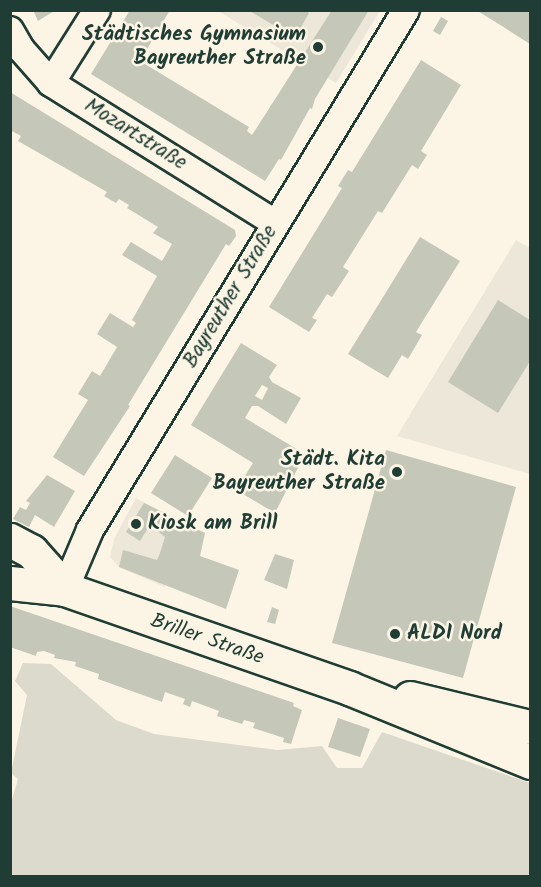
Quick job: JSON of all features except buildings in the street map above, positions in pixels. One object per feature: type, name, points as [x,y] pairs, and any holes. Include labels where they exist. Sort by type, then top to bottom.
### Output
[{"type":"main road","name":"Briller Straße","points":[[10,540],[31,551],[65,589]]},
{"type":"main road","points":[[10,560],[65,589]]},
{"type":"main road","name":"Briller Straße","points":[[10,583],[65,589],[349,688],[531,762]]},
{"type":"main road","name":"Briller Straße","points":[[349,688],[423,700],[531,727]]},
{"type":"street","points":[[51,82],[98,10]]},
{"type":"street","name":"Bayreuther Straße","points":[[65,589],[90,530],[406,10]]},
{"type":"street","name":"Mozartstraße","points":[[10,30],[21,49],[51,82],[275,223]]},
{"type":"shaded area","name":"Städtisches Gymnasium Bayreuther Straße","points":[[218,11],[380,11],[336,83]]},
{"type":"shaded area","points":[[516,240],[530,248],[530,474],[397,436]]},
{"type":"shaded area","points":[[136,498],[187,525],[165,587],[119,567],[110,557],[114,539]]},
{"type":"shaded area","points":[[23,663],[51,664],[116,720],[154,734],[278,750],[322,746],[337,768],[362,768],[382,732],[530,783],[530,876],[11,876],[11,803],[18,779],[11,773],[27,695],[15,681]]},
{"type":"place","name":"Städtisches Gymnasium Bayreuther Straße","points":[[318,47]]},
{"type":"place","name":"Städt. Kita Bayreuther Straße","points":[[397,472]]},
{"type":"place","name":"Kiosk am Brill","points":[[136,524]]},
{"type":"place","name":"ALDI Nord","points":[[395,634]]}]
